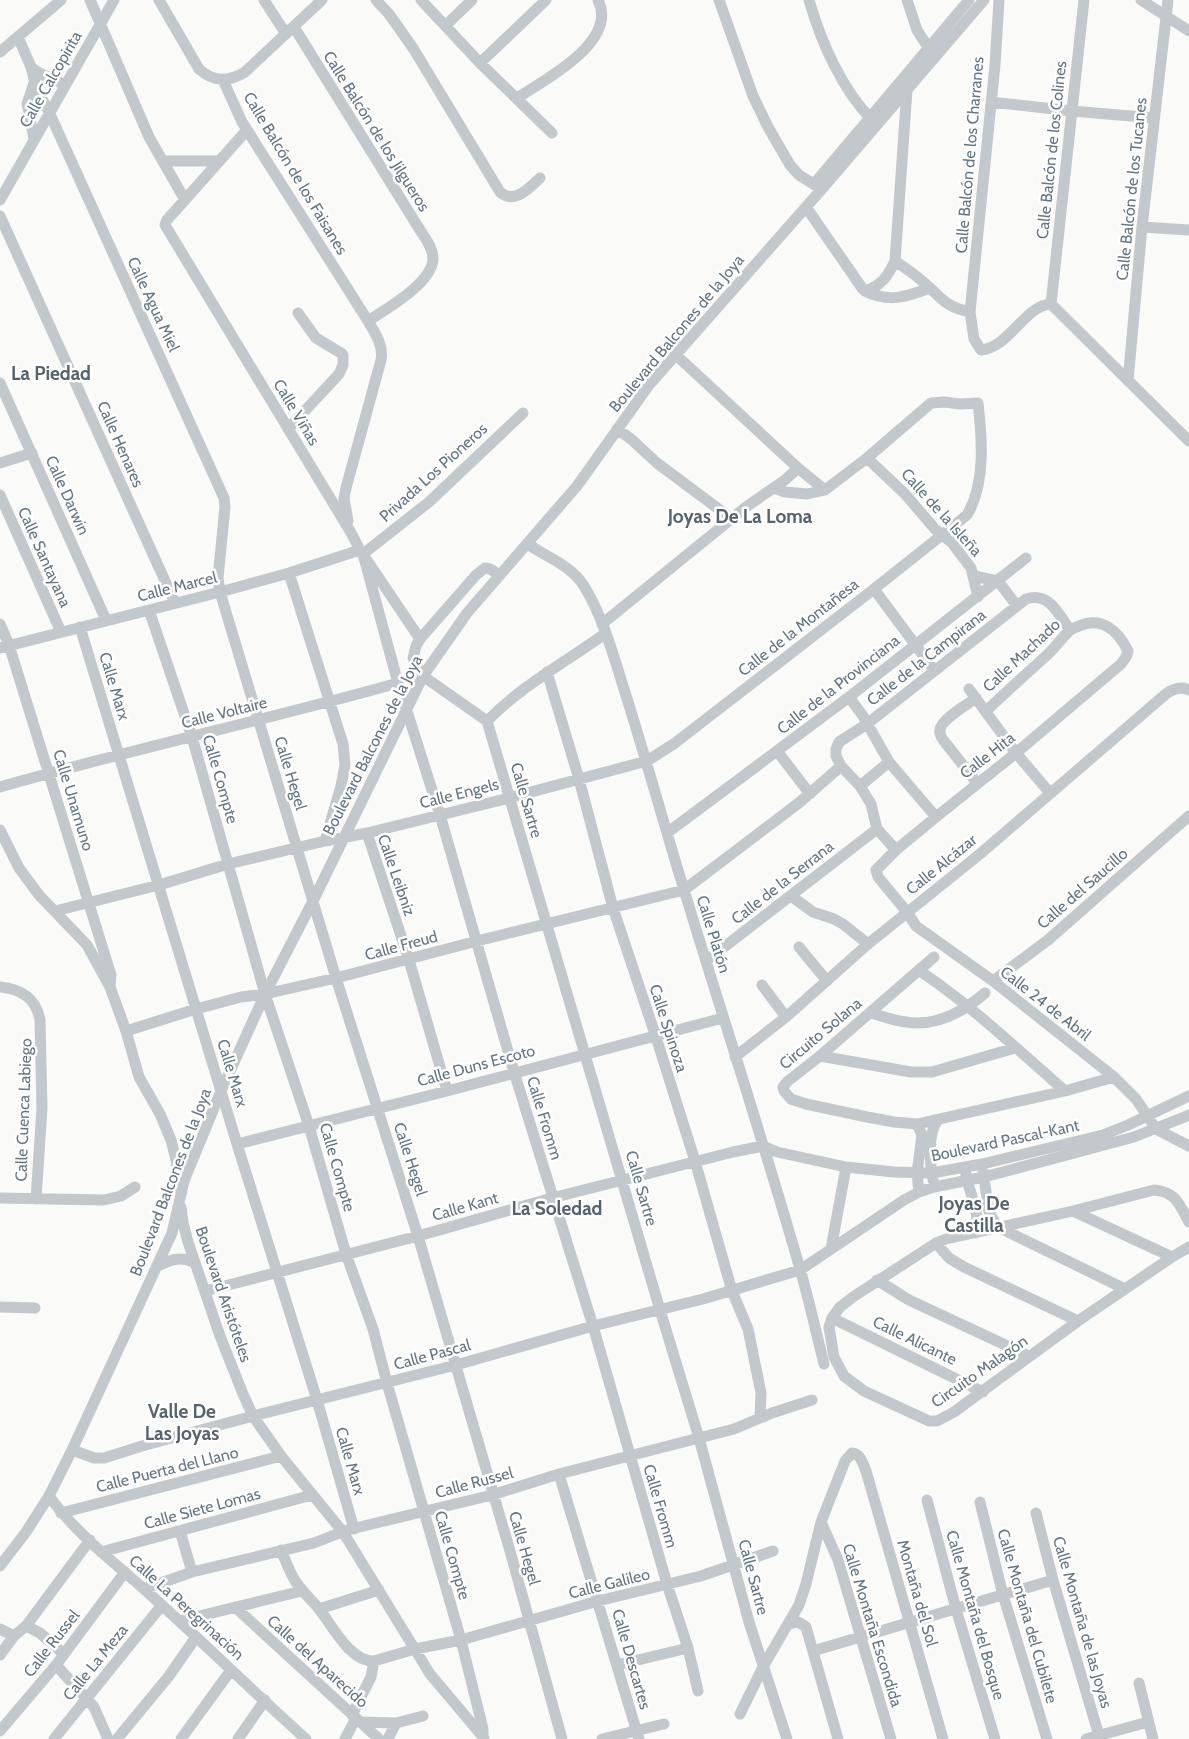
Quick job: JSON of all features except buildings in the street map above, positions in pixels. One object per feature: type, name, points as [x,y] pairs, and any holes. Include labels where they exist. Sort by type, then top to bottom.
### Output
[{"type":"street","points":[[90,0],[139,116],[185,200]]},
{"type":"street","name":"Calle Calcopirita","points":[[0,200],[114,0]]},
{"type":"street","points":[[159,0],[199,69],[209,77],[222,80],[237,77],[245,72],[322,0]]},
{"type":"street","name":"Calle Balcón de los Jilgueros","points":[[264,0],[290,30],[420,230],[432,252],[433,262],[420,283],[408,294],[368,321]]},
{"type":"street","points":[[376,0],[389,14],[413,48],[497,188],[504,195],[512,197],[521,194],[540,178]]},
{"type":"street","points":[[421,0],[480,63],[552,133]]},
{"type":"street","points":[[446,25],[472,0]]},
{"type":"street","points":[[480,63],[546,0]]},
{"type":"street","points":[[516,98],[570,63],[589,45],[596,34],[602,18],[602,9],[598,0]]},
{"type":"street","points":[[719,0],[753,96],[768,127],[790,165],[799,175],[818,187]]},
{"type":"street","points":[[809,0],[817,28],[828,53],[855,99],[873,121]]},
{"type":"street","points":[[907,0],[917,30],[931,53]]},
{"type":"street","name":"Boulevard Balcones de la Joya","points":[[873,121],[906,90],[969,0]]},
{"type":"street","name":"Boulevard Balcones de la Joya","points":[[0,1566],[26,1532],[49,1496],[72,1450],[172,1233],[184,1181],[221,1091],[265,994],[314,899],[423,676],[468,613],[577,486],[649,385],[806,207],[818,187],[931,53],[984,0]]},
{"type":"street","name":"Calle Balcón de los Charranes","points":[[999,0],[992,102],[970,312],[974,339],[981,350],[990,349],[1013,331],[1034,310],[1046,304],[1051,304]]},
{"type":"street","name":"Calle Balcón de los Colines","points":[[1051,304],[1084,0]]},
{"type":"street","points":[[1141,0],[1189,31]]},
{"type":"street","name":"Calle Balcón de los Tucanes","points":[[1128,381],[1142,227],[1168,0]]},
{"type":"street","points":[[0,52],[55,2]]},
{"type":"street","name":"Calle Agua Miel","points":[[18,37],[31,67],[34,83],[222,490],[225,507],[218,578],[220,592]]},
{"type":"street","points":[[31,67],[38,74],[56,78],[64,86]]},
{"type":"street","name":"Calle Balcón de los Faisanes","points":[[222,80],[242,122],[368,321],[381,347],[381,360],[344,498],[350,531]]},
{"type":"street","points":[[34,83],[27,104],[34,139]]},
{"type":"street","points":[[865,291],[872,289],[885,280],[895,261],[906,90]]},
{"type":"street","points":[[992,102],[1154,118]]},
{"type":"street","name":"Calle Viñas","points":[[247,130],[166,220],[166,227],[361,552],[420,640]]},
{"type":"street","points":[[162,161],[219,161]]},
{"type":"street","points":[[806,207],[854,279],[865,291],[876,297],[886,299],[899,298],[930,288]]},
{"type":"street","name":"Calle Henares","points":[[0,216],[175,603]]},
{"type":"street","points":[[1142,227],[1189,230]]},
{"type":"street","points":[[895,261],[930,288],[948,305],[955,309],[970,312]]},
{"type":"street","points":[[1051,304],[1189,441]]},
{"type":"street","points":[[288,429],[335,378],[343,365],[343,355],[316,338],[298,313]]},
{"type":"street","points":[[676,355],[798,468],[825,490]]},
{"type":"street","name":"Calle Darwin","points":[[0,383],[106,620]]},
{"type":"street","name":"Calle de la Montañesa","points":[[647,761],[675,743],[967,515],[974,503],[979,482],[981,436],[978,402],[960,404],[931,403],[867,458]]},
{"type":"street","name":"Privada Los Pioneros","points":[[361,552],[429,502],[523,412]]},
{"type":"street","points":[[617,429],[658,463],[732,519]]},
{"type":"street","points":[[0,463],[32,454]]},
{"type":"street","points":[[774,488],[785,492],[807,494],[825,490],[867,458]]},
{"type":"street","name":"Calle de la Isleña","points":[[867,458],[952,543],[971,568],[978,597]]},
{"type":"street","points":[[499,576],[488,568],[480,570],[420,640],[416,646],[413,658],[423,676],[487,721],[504,704],[604,628],[756,499],[774,488],[798,468]]},
{"type":"street","name":"Calle Santayana","points":[[0,496],[61,632]]},
{"type":"street","name":"Calle Platón","points":[[528,544],[544,556],[564,564],[572,571],[583,585],[604,628],[647,761],[684,890],[763,1146],[800,1270],[824,1364]]},
{"type":"street","name":"Calle Marcel","points":[[4,646],[220,592],[361,552]]},
{"type":"street","name":"Calle Fromm","points":[[361,552],[406,710],[440,815],[514,1072],[593,1326],[667,1584],[688,1648],[698,1691]]},
{"type":"street","name":"Calle de la Provinciana","points":[[667,833],[849,698],[1026,558]]},
{"type":"street","points":[[289,573],[343,744],[344,765],[341,786],[325,841]]},
{"type":"street","points":[[974,576],[998,581],[1017,606]]},
{"type":"street","points":[[874,589],[934,670]]},
{"type":"street","name":"Calle Hegel","points":[[220,592],[314,899],[336,978],[418,1236],[492,1495],[510,1551],[562,1739]]},
{"type":"street","name":"Calle de la Campirana","points":[[684,890],[810,794],[838,761],[836,749],[839,742],[867,724],[1017,606],[1031,597],[1038,596],[1046,599],[1070,630]]},
{"type":"street","name":"Calle Compte","points":[[149,610],[192,737],[265,994],[309,1126],[346,1254],[373,1328],[423,1512],[461,1640],[484,1738]]},
{"type":"street","name":"Calle Machado","points":[[986,711],[1048,654],[1070,630],[1090,622],[1100,623],[1109,627],[1124,643],[1128,651],[1126,657]]},
{"type":"street","name":"Calle Unamuno","points":[[0,624],[4,646],[49,773],[89,902],[111,975],[110,987]]},
{"type":"street","name":"Calle Marx","points":[[80,627],[317,1400],[348,1531]]},
{"type":"street","name":"Calle Hita","points":[[881,881],[876,870],[896,850],[1016,753],[1121,664],[1126,657]]},
{"type":"street","name":"Calle Spinoza","points":[[547,672],[579,779],[612,908],[655,1034],[695,1161],[732,1291],[748,1329],[761,1393],[760,1418]]},
{"type":"street","name":"Calle Voltaire","points":[[0,788],[49,773],[258,721],[398,683]]},
{"type":"street","name":"Calle Alcázar","points":[[735,1057],[786,1017],[868,944],[980,854],[1166,693],[1184,687],[1189,690]]},
{"type":"street","points":[[978,783],[940,735],[943,722],[972,694],[1016,753],[1050,793]]},
{"type":"street","points":[[849,698],[863,716],[889,762],[936,816]]},
{"type":"street","name":"Calle Sartre","points":[[487,721],[699,1438],[750,1622],[787,1739]]},
{"type":"street","points":[[777,751],[810,794]]},
{"type":"street","name":"Calle Engels","points":[[367,833],[647,761]]},
{"type":"street","points":[[838,761],[860,786],[871,804],[877,830],[896,850]]},
{"type":"street","points":[[860,786],[889,762]]},
{"type":"street","name":"Calle del Saucillo","points":[[993,981],[1048,940],[1189,816]]},
{"type":"street","name":"Boulevard Aristóteles","points":[[0,830],[19,868],[39,895],[87,946],[110,987],[140,1077],[160,1114],[170,1140],[179,1174],[183,1223],[195,1263],[234,1372],[253,1416],[281,1456],[312,1495],[348,1531],[379,1590],[430,1674],[484,1738]]},
{"type":"street","name":"Calle de la Serrana","points":[[706,961],[877,830]]},
{"type":"street","name":"Calle Leibniz","points":[[297,848],[344,836],[367,833],[409,960],[447,1091]]},
{"type":"street","points":[[55,911],[159,885],[228,864],[297,848]]},
{"type":"street","name":"Calle 24 de Abril","points":[[881,881],[916,926],[993,981],[1114,1078],[1136,1099],[1156,1129]]},
{"type":"street","name":"Calle Freud","points":[[126,1031],[242,997],[265,994],[336,978],[684,890]]},
{"type":"street","points":[[791,896],[813,912],[843,924],[868,944]]},
{"type":"street","points":[[799,947],[827,981]]},
{"type":"street","name":"Circuito Solana","points":[[934,958],[820,1056],[784,1084],[784,1091],[791,1099],[867,1117],[917,1124],[1065,1091],[1114,1078]]},
{"type":"street","points":[[920,971],[968,1007],[1065,1091]]},
{"type":"street","points":[[762,985],[786,1017]]},
{"type":"street","name":"Calle Cuenca Labiego","points":[[0,986],[17,990],[30,997],[39,1014],[42,1108],[36,1199]]},
{"type":"street","points":[[871,1013],[905,1022],[932,1022],[948,1018],[968,1007],[984,993]]},
{"type":"street","name":"Calle Duns Escoto","points":[[237,1144],[447,1091],[655,1034],[723,1018]]},
{"type":"street","points":[[820,1056],[911,1072],[932,1072],[1015,1048]]},
{"type":"street","name":"Boulevard Pascal-Kant","points":[[763,1146],[777,1152],[846,1167],[932,1173],[964,1168],[1103,1135],[1189,1096]]},
{"type":"street","name":"Boulevard Pascal-Kant","points":[[800,1270],[904,1200],[919,1192],[1107,1145],[1156,1129],[1189,1115]]},
{"type":"street","points":[[934,1187],[931,1133],[938,1120]]},
{"type":"street","points":[[917,1124],[922,1136],[917,1173],[919,1192]]},
{"type":"street","points":[[1156,1129],[1189,1146]]},
{"type":"street","name":"Calle Kant","points":[[205,1291],[418,1236],[552,1198],[695,1161],[763,1146]]},
{"type":"street","points":[[982,1164],[989,1212],[998,1227],[1125,1289]]},
{"type":"street","points":[[831,1249],[846,1167]]},
{"type":"street","points":[[964,1168],[977,1213],[976,1233]]},
{"type":"street","points":[[0,1198],[104,1200],[120,1196],[135,1187]]},
{"type":"street","points":[[832,1318],[840,1307],[876,1280],[936,1243],[958,1235],[976,1233],[1073,1211],[1154,1190],[1165,1191],[1172,1195],[1189,1222]]},
{"type":"street","points":[[1073,1211],[1172,1256]]},
{"type":"street","points":[[936,1243],[949,1258],[964,1267],[1078,1321]]},
{"type":"street","name":"Circuito Malagón","points":[[832,1318],[829,1327],[830,1342],[834,1357],[844,1376],[864,1391],[916,1417],[937,1421],[983,1392],[1078,1321],[1172,1256],[1189,1247]]},
{"type":"street","points":[[158,1266],[168,1260],[178,1258],[186,1258],[195,1263]]},
{"type":"street","name":"Calle Pascal","points":[[72,1450],[94,1458],[104,1458],[253,1416],[387,1383],[593,1326],[732,1291],[800,1270]]},
{"type":"street","points":[[876,1280],[909,1300],[1030,1356]]},
{"type":"street","points":[[0,1307],[36,1308]]},
{"type":"street","name":"Calle Alicante","points":[[832,1318],[983,1392]]},
{"type":"street","name":"Calle Spinoza","points":[[761,1393],[772,1413]]},
{"type":"street","name":"Calle Russel","points":[[144,1589],[192,1572],[314,1543],[348,1531],[492,1495],[559,1474],[734,1429],[772,1413],[812,1400]]},
{"type":"street","name":"Montaña del Sol","points":[[822,1522],[845,1461],[852,1453],[859,1456],[871,1488],[943,1739]]},
{"type":"street","name":"Calle Puerta del Llano","points":[[61,1513],[281,1456]]},
{"type":"street","name":"Calle Descartes","points":[[559,1474],[638,1735]]},
{"type":"street","name":"Calle Siete Lomas","points":[[101,1552],[312,1495]]},
{"type":"street","name":"Calle La Peregrinación","points":[[49,1496],[61,1513],[101,1552],[196,1636],[303,1738]]},
{"type":"street","name":"Calle Montaña del Bosque","points":[[927,1500],[956,1609],[995,1739]]},
{"type":"street","name":"Calle Montaña del Cubilete","points":[[980,1502],[1003,1595],[1047,1739]]},
{"type":"street","name":"Calle Montaña de las Joyas","points":[[1036,1513],[1099,1737]]},
{"type":"street","points":[[740,1714],[764,1665],[799,1605],[822,1522]]},
{"type":"street","name":"Calle Montaña Escondida","points":[[822,1522],[834,1547],[891,1739]]},
{"type":"street","points":[[180,1531],[192,1572]]},
{"type":"street","points":[[0,1654],[14,1636],[26,1626],[90,1540]]},
{"type":"street","points":[[281,1550],[302,1592],[319,1609],[344,1643],[362,1659],[374,1661],[371,1677],[346,1739]]},
{"type":"street","name":"Calle Galileo","points":[[374,1661],[702,1576],[773,1551]]},
{"type":"street","name":"Calle Russel","points":[[0,1731],[56,1665],[125,1572]]},
{"type":"street","points":[[813,1651],[1054,1580]]},
{"type":"street","points":[[319,1609],[379,1590]]},
{"type":"street","points":[[179,1621],[302,1592]]},
{"type":"street","name":"Calle La Meza","points":[[54,1739],[162,1605]]},
{"type":"street","name":"Calle del Aparecido","points":[[235,1607],[379,1739]]},
{"type":"street","points":[[789,1624],[798,1622],[806,1628],[838,1739]]},
{"type":"street","points":[[26,1626],[40,1633],[64,1654]]},
{"type":"street","points":[[0,1629],[14,1636]]},
{"type":"street","points":[[117,1739],[169,1676],[196,1636]]},
{"type":"street","points":[[617,1665],[688,1648]]},
{"type":"street","points":[[56,1665],[87,1697],[100,1716],[108,1739]]},
{"type":"street","points":[[181,1739],[231,1670]]},
{"type":"street","points":[[1139,1683],[1153,1739]]},
{"type":"street","points":[[238,1739],[265,1700]]},
{"type":"street","points":[[356,1718],[396,1723],[423,1716]]},
{"type":"street","points":[[1086,1739],[1099,1737],[1148,1722]]},
{"type":"street","points":[[388,1739],[396,1723]]},
{"type":"street","points":[[602,1739],[638,1735],[664,1724]]},
{"type":"district","name":"La Piedad","points":[[51,373]]},
{"type":"district","name":"Joyas De La Loma","points":[[740,516]]},
{"type":"district","name":"La Soledad","points":[[557,1208]]},
{"type":"district","name":"Joyas De Castilla","points":[[974,1214]]},
{"type":"district","name":"Valle De Las Joyas","points":[[182,1422]]}]
